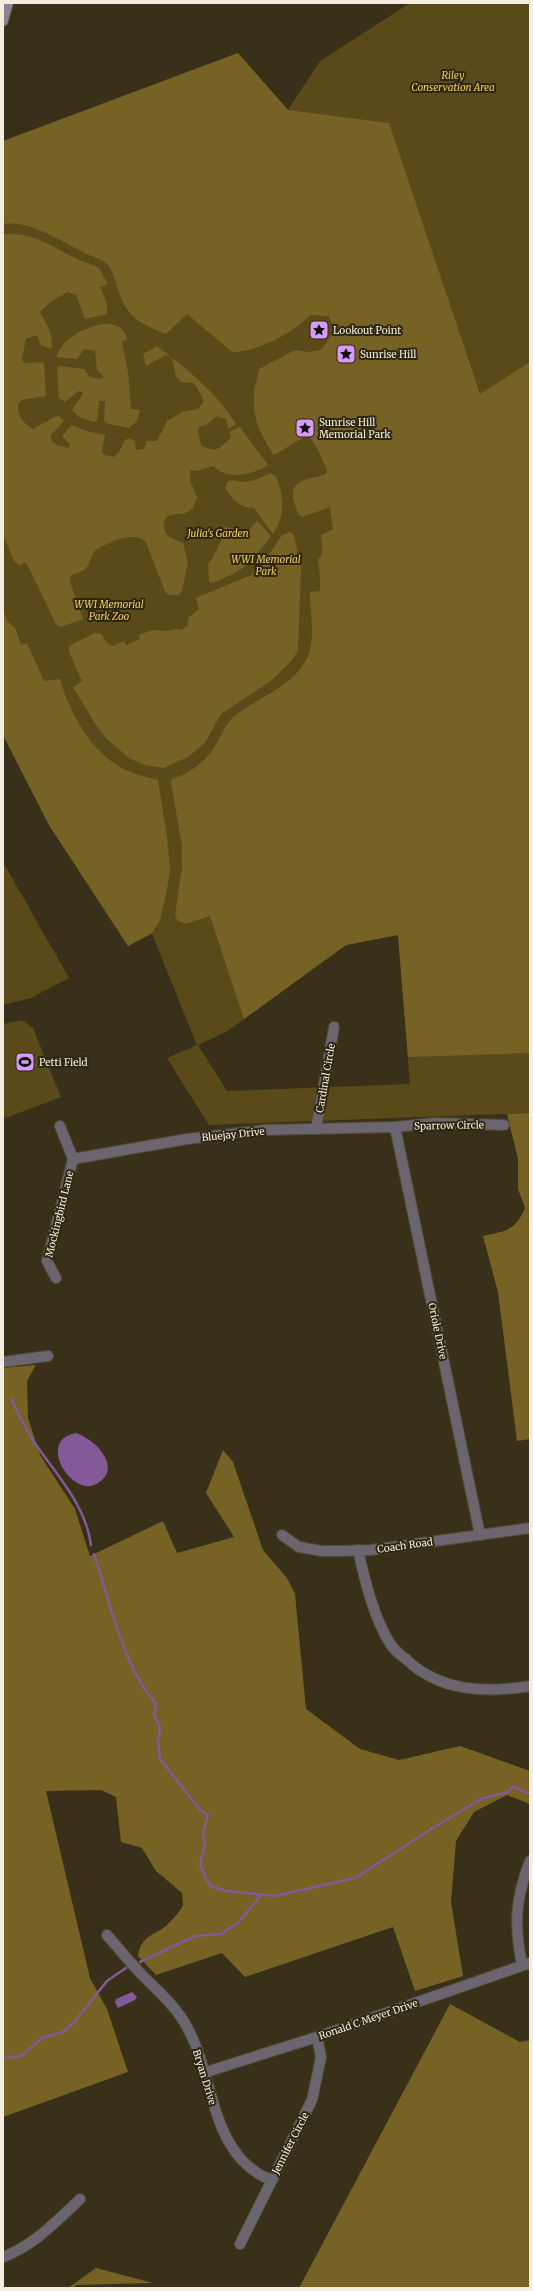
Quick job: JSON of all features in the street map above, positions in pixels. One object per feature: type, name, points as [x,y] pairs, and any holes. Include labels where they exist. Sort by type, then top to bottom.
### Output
[{"type":"main road","points":[[3,21],[8,3]]},
{"type":"street","name":"Cardinal Circle","points":[[316,1129],[334,1027]]},
{"type":"street","name":"Sparrow Circle","points":[[395,1127],[435,1123],[504,1125]]},
{"type":"street","name":"Mockingbird Lane","points":[[56,1278],[48,1261],[73,1160],[60,1126]]},
{"type":"street","name":"Bluejay Drive","points":[[73,1160],[187,1139],[264,1130],[395,1127]]},
{"type":"street","name":"Oriole Drive","points":[[395,1127],[480,1535]]},
{"type":"street","points":[[3,1362],[48,1356]]},
{"type":"street","name":"Coach Road","points":[[282,1535],[299,1547],[322,1551],[358,1550],[530,1528]]},
{"type":"street","points":[[358,1550],[366,1590],[392,1646],[415,1668],[436,1681],[467,1689],[498,1691],[530,1686]]},
{"type":"street","points":[[526,1964],[517,1938],[516,1913],[520,1886],[530,1861]]},
{"type":"street","name":"Bryan Drive","points":[[107,1935],[171,2004],[188,2028],[206,2072],[218,2120],[229,2142],[242,2160],[257,2175],[271,2180]]},
{"type":"street","name":"Ronald C Meyer Drive","points":[[206,2072],[317,2037],[526,1964]]},
{"type":"street","name":"Jennifer Circle","points":[[240,2244],[312,2100],[321,2057],[317,2037]]},
{"type":"street","points":[[3,2257],[14,2253],[43,2233],[80,2199]]},
{"type":"green space","name":"WWI Memorial Park","points":[[410,3],[530,3],[530,1113],[209,1125],[167,1058],[197,1045],[152,934],[128,946],[49,825],[3,735],[3,141],[238,53],[288,110],[320,61]],"holes":[[[398,935],[410,1084],[227,1091],[198,1045],[226,1032],[346,945]]]},
{"type":"green space","name":"WWI Memorial Park","points":[[238,53],[288,110],[389,123],[480,394],[530,362],[530,1053],[408,1057],[398,935],[346,945],[244,1019],[210,916],[186,924],[178,921],[175,916],[182,866],[182,846],[171,782],[172,779],[193,769],[209,754],[232,718],[293,677],[301,668],[310,651],[312,626],[310,592],[320,591],[318,559],[322,553],[321,535],[333,529],[330,507],[303,517],[299,515],[293,496],[296,485],[308,479],[326,474],[327,470],[316,446],[308,435],[274,455],[258,426],[254,410],[254,391],[259,369],[295,350],[308,352],[321,350],[331,336],[333,325],[328,316],[311,315],[285,335],[264,345],[243,351],[232,352],[187,314],[166,334],[141,323],[126,307],[112,273],[105,262],[46,233],[24,225],[3,224],[3,141]]},
{"type":"green space","points":[[3,234],[22,235],[40,240],[76,259],[96,266],[99,268],[108,284],[100,287],[107,303],[107,314],[85,319],[76,295],[68,292],[50,302],[40,312],[51,335],[51,349],[41,345],[37,335],[26,339],[22,359],[24,363],[44,362],[46,396],[22,400],[18,404],[21,419],[26,424],[33,429],[58,415],[64,421],[51,435],[51,440],[58,446],[69,448],[70,444],[62,437],[71,425],[86,431],[105,435],[102,452],[105,455],[114,457],[119,452],[125,440],[130,438],[135,441],[136,450],[144,449],[147,441],[157,441],[167,421],[182,412],[198,409],[203,403],[203,398],[194,383],[181,382],[176,376],[172,358],[166,355],[146,366],[143,354],[157,346],[190,372],[210,391],[236,424],[228,429],[226,419],[217,416],[208,424],[200,426],[198,430],[201,446],[214,450],[221,447],[231,437],[229,432],[240,427],[268,465],[247,474],[240,475],[226,474],[213,466],[197,471],[190,470],[190,480],[197,497],[193,508],[184,514],[176,514],[166,517],[164,523],[167,534],[173,539],[183,543],[188,563],[182,591],[179,595],[169,595],[165,592],[146,542],[135,537],[128,537],[95,550],[86,569],[70,576],[71,585],[83,619],[61,627],[56,624],[27,564],[25,562],[19,565],[14,561],[3,535]]},
{"type":"green space","points":[[102,324],[118,326],[121,328],[127,339],[122,342],[128,372],[131,409],[140,410],[137,421],[129,428],[108,424],[104,421],[105,401],[99,401],[97,420],[94,422],[79,417],[72,410],[83,394],[82,392],[79,391],[65,402],[59,398],[57,368],[60,366],[84,369],[90,377],[100,379],[104,377],[97,370],[95,351],[84,349],[77,359],[56,357],[59,350],[74,335],[88,328]]},
{"type":"green space","points":[[271,473],[276,476],[282,498],[282,512],[273,534],[254,508],[241,505],[225,488],[228,481],[250,481]]},
{"type":"green space","points":[[257,521],[271,536],[264,546],[246,566],[240,570],[212,583],[209,582],[208,563],[225,536],[223,527],[238,529],[244,536]]},
{"type":"green space","points":[[290,532],[294,535],[301,568],[298,651],[291,661],[271,681],[221,714],[205,743],[188,757],[164,768],[144,765],[129,758],[107,739],[96,725],[73,687],[82,681],[69,652],[69,646],[95,633],[101,634],[108,644],[113,646],[124,641],[126,645],[140,639],[139,635],[152,630],[181,630],[188,625],[188,618],[199,609],[196,598],[251,575],[268,556],[282,535]]},
{"type":"green space","points":[[3,609],[8,622],[15,627],[21,645],[27,643],[44,681],[60,679],[64,692],[77,720],[94,745],[115,764],[128,771],[158,780],[167,837],[170,870],[167,889],[160,920],[152,933],[128,946],[49,825],[3,735]]},
{"type":"green space","points":[[3,862],[69,978],[31,998],[3,1005]]},
{"type":"green space","name":"Petti Field","points":[[22,1020],[33,1028],[61,1097],[3,1119],[3,1024]]},
{"type":"green space","points":[[530,1113],[530,1439],[517,1441],[498,1292],[483,1236],[503,1231],[513,1226],[525,1208],[518,1189],[518,1159],[507,1114]]},
{"type":"green space","points":[[36,1365],[27,1381],[28,1418],[40,1455],[75,1509],[90,1556],[163,1521],[177,1553],[234,1537],[206,1493],[223,1450],[233,1462],[263,1550],[287,1578],[295,1594],[306,1709],[360,1749],[399,1760],[460,1746],[530,1771],[530,1804],[507,1795],[474,1812],[456,1841],[451,1902],[463,1976],[415,1991],[393,1927],[245,1977],[222,1953],[156,1975],[138,1956],[140,1949],[146,1939],[171,1921],[183,1906],[182,1893],[156,1871],[142,1848],[121,1842],[116,1797],[101,1790],[46,1791],[90,1978],[107,2009],[128,2072],[3,2117],[3,1368]]},
{"type":"green space","points":[[450,2004],[520,2042],[530,2040],[530,2288],[299,2288]]},
{"type":"green space","points":[[96,2268],[153,2283],[76,2285],[74,2288],[68,2288]]},
{"type":"shaded area","points":[[76,1433],[92,1442],[99,1449],[107,1464],[107,1472],[103,1479],[94,1485],[85,1486],[76,1482],[68,1475],[61,1465],[58,1455],[59,1445],[64,1438]]},
{"type":"shaded area","points":[[132,1992],[137,1997],[135,2000],[118,2008],[115,2002],[116,1999]]},
{"type":"waterway","points":[[11,1399],[34,1442],[77,1503],[88,1530],[91,1545]]},
{"type":"waterway","points":[[94,1554],[126,1653],[135,1672],[156,1704],[154,1715],[160,1728],[158,1742],[160,1759],[201,1811],[208,1815],[203,1834],[205,1842],[200,1865],[210,1886],[227,1891],[275,1896],[355,1878],[481,1799],[508,1792],[514,1786],[526,1793],[530,1792]]},
{"type":"waterway","points":[[140,1962],[195,1936],[221,1934],[239,1922],[262,1894]]},
{"type":"waterway","points":[[3,2058],[21,2056],[42,2038],[63,2032],[75,2021],[107,1981],[126,1968]]},
{"type":"place","name":"Lookout Point","points":[[319,330]]},
{"type":"place","name":"Sunrise Hill","points":[[346,354]]},
{"type":"place","name":"Sunrise Hill Memorial Park","points":[[305,428]]},
{"type":"place","name":"Petti Field","points":[[25,1062]]},
{"type":"park label","name":"Riley Conservation Area","points":[[453,80]]},
{"type":"park label","name":"Julia's Garden","points":[[218,533]]},
{"type":"park label","name":"WWI Memorial Park Zoo","points":[[109,610]]}]
